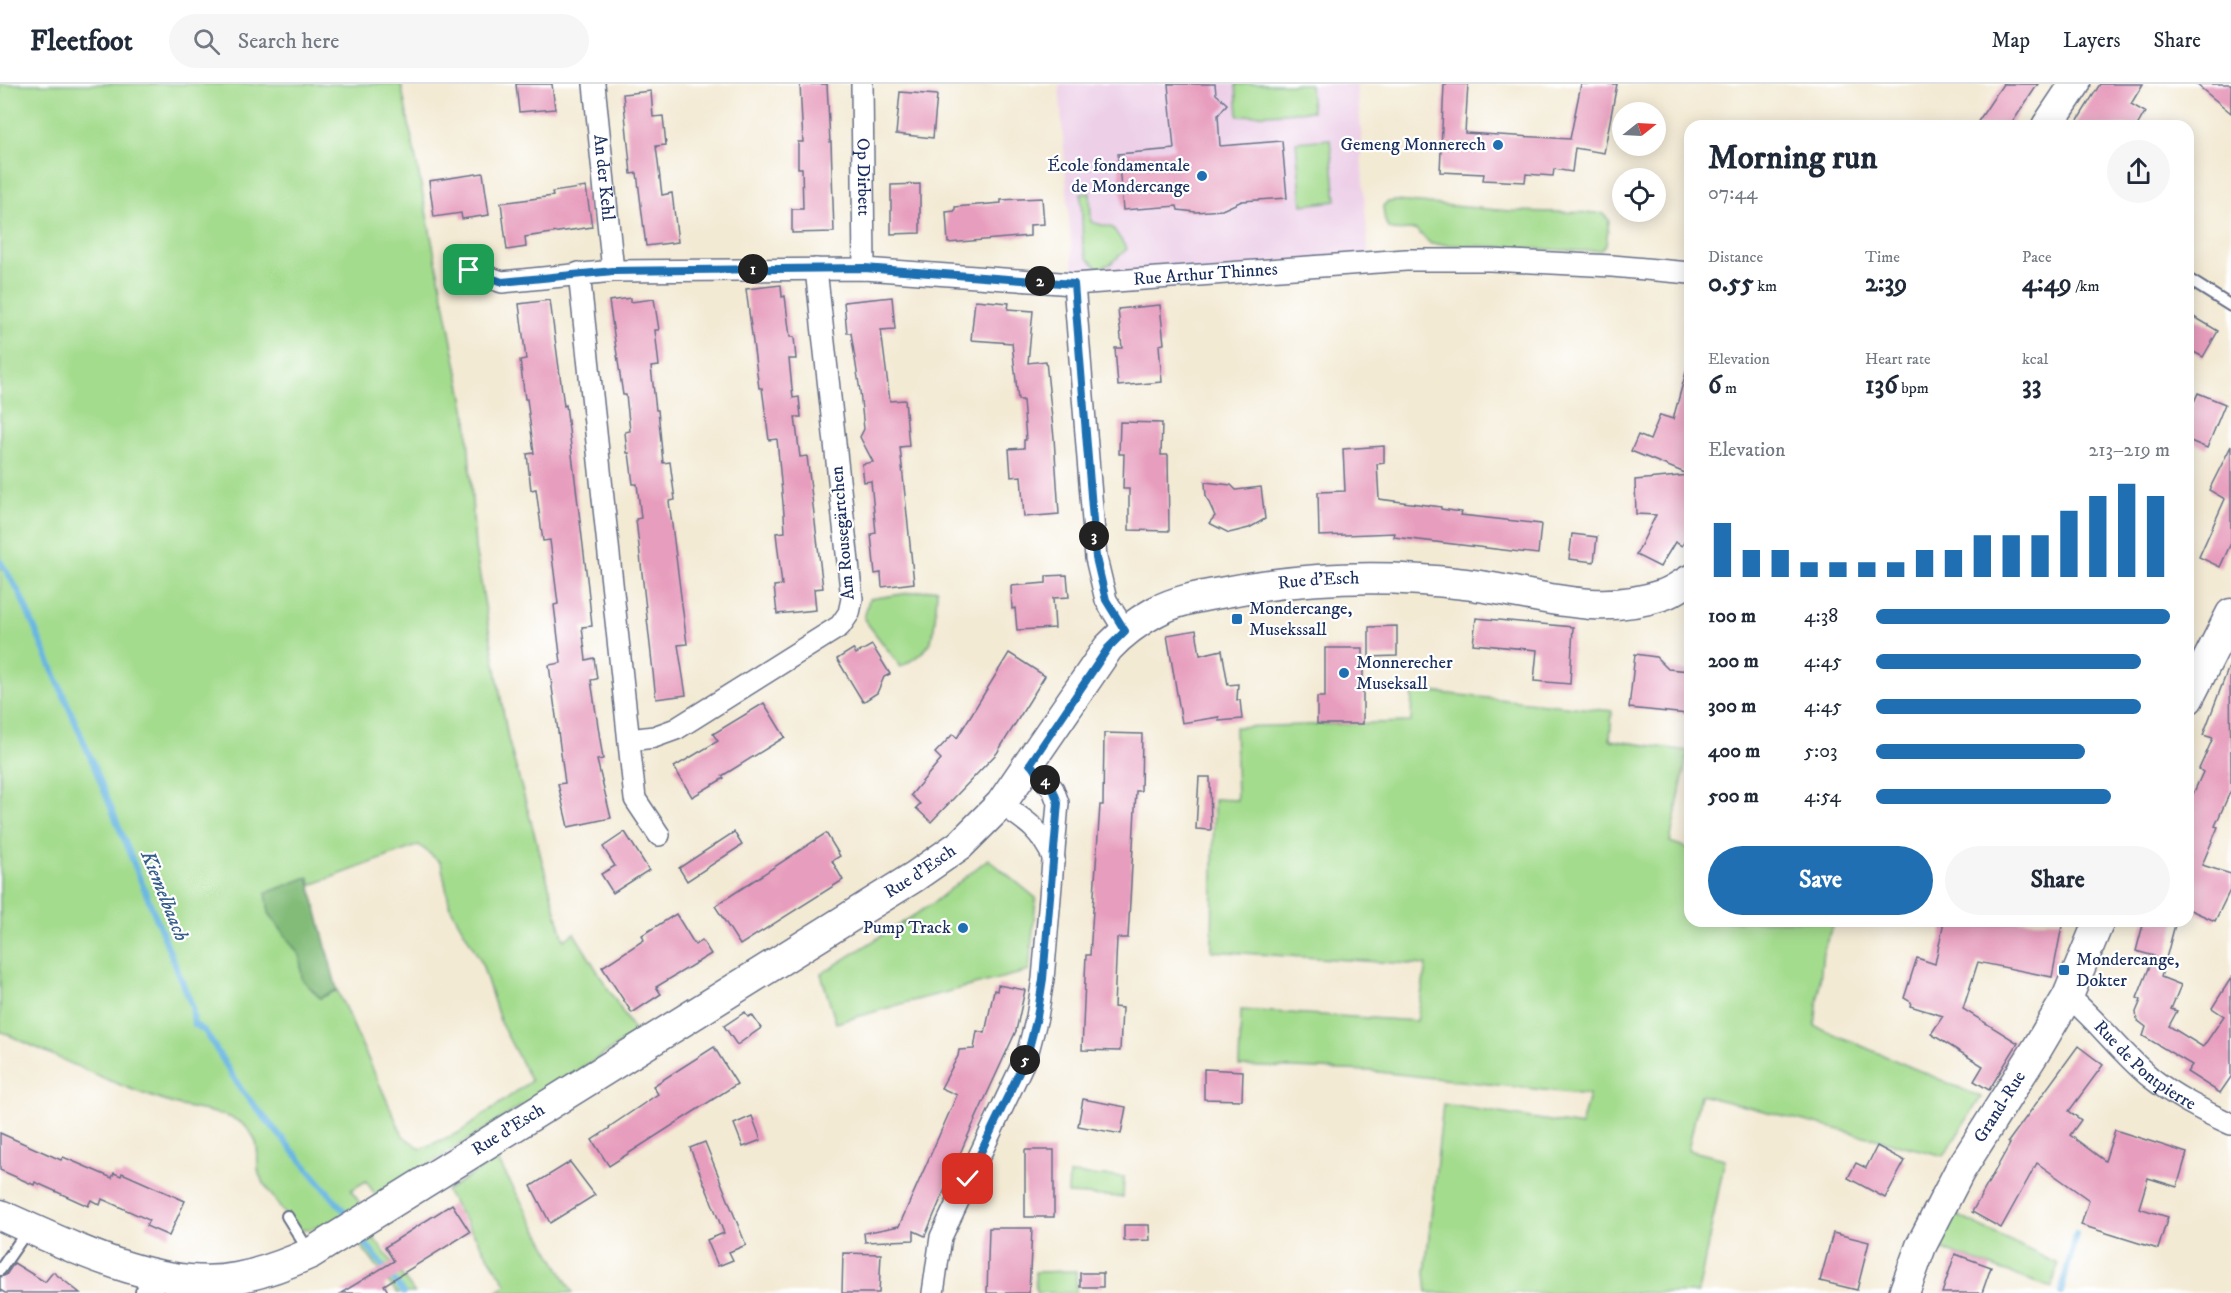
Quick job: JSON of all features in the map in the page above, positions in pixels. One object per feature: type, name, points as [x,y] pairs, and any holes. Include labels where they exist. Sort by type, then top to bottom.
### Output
[{"type":"main road","points":[[2051,120],[2075,84]]},
{"type":"main road","name":"Rue d'Esch","points":[[0,1215],[114,1263],[153,1285],[235,1279],[274,1268],[311,1253],[914,877],[960,844],[1001,804],[1108,648],[1125,631],[1157,611],[1189,599],[1287,582],[1345,578],[1406,578],[1467,584],[1589,605],[1627,604],[1664,594],[1684,583]]},
{"type":"main road","points":[[2194,687],[2231,614]]},
{"type":"main road","name":"Grand-Rue","points":[[1904,1293],[1921,1246],[1959,1172],[2068,996],[2097,927]]},
{"type":"street","name":"An der Kehl","points":[[594,84],[613,271]]},
{"type":"street","name":"Op Dirbett","points":[[862,84],[864,268]]},
{"type":"street","name":"Rue Arthur Thinnes","points":[[469,270],[502,282],[613,271],[864,268],[1074,284],[1406,260],[1490,260],[1612,266],[1684,273]]},
{"type":"street","name":"Am Rousegärtchen","points":[[629,740],[654,737],[676,729],[840,626],[849,613],[852,599],[816,269]]},
{"type":"street","points":[[579,273],[635,799],[659,835]]},
{"type":"street","points":[[1074,284],[1096,558],[1106,600],[1125,631]]},
{"type":"street","points":[[933,1293],[941,1237],[1027,1056],[1037,1017],[1043,979],[1058,803],[1053,789],[1030,764]]},
{"type":"street","points":[[1001,804],[1030,823],[1044,838],[1054,860]]},
{"type":"street","name":"Rue de Pontpierre","points":[[2068,996],[2093,1017],[2118,1047],[2152,1079],[2212,1116],[2231,1124]]},
{"type":"lane","points":[[2194,283],[2231,306]]},
{"type":"lane","points":[[287,1216],[311,1253]]},
{"type":"lane","points":[[0,1270],[29,1228]]},
{"type":"shaded area","points":[[1059,84],[1356,84],[1362,137],[1361,153],[1369,262],[1074,284]]},
{"type":"green space","points":[[0,84],[401,84],[467,418],[475,548],[508,739],[564,940],[574,933],[636,1034],[377,1197],[366,1181],[351,1190],[361,1205],[327,1226],[296,1231],[261,1179],[257,1144],[251,1133],[240,1122],[223,1115],[177,1105],[132,1090],[0,1031]],"holes":[[[419,845],[441,863],[450,907],[481,961],[501,1024],[531,1081],[460,1132],[421,1149],[403,1136],[337,990],[320,998],[302,979],[300,956],[309,878],[311,885]]]},
{"type":"green space","points":[[1236,84],[1310,84],[1312,111],[1238,116]]},
{"type":"green space","points":[[1330,139],[1336,201],[1302,205],[1296,142]]},
{"type":"green space","points":[[1090,193],[1091,222],[1113,228],[1127,249],[1110,264],[1098,268],[1087,258],[1083,246],[1081,194]]},
{"type":"green space","points":[[1387,202],[1510,211],[1602,213],[1609,220],[1606,245],[1601,250],[1587,251],[1431,244],[1416,230],[1395,230],[1387,227],[1383,206]]},
{"type":"green space","points":[[937,589],[931,641],[923,652],[901,667],[864,619],[869,599]]},
{"type":"green space","points":[[1412,690],[1612,711],[1610,740],[1684,750],[1684,771],[1670,842],[1684,847],[1684,927],[1832,927],[1823,952],[1815,1026],[1981,1097],[1944,1156],[1700,1095],[1688,1150],[1725,1159],[1698,1293],[1427,1293],[1425,1273],[1443,1104],[1581,1126],[1589,1095],[1370,1071],[1239,1066],[1241,1010],[1417,1021],[1426,965],[1212,951],[1214,799],[1237,800],[1235,727],[1411,722]]},
{"type":"green space","name":"Pump Track","points":[[988,859],[1036,898],[1029,971],[836,1023],[821,974],[932,904]]},
{"type":"green space","points":[[308,877],[337,990],[320,998],[302,979],[300,956],[269,913],[266,893]]},
{"type":"green space","points":[[497,1159],[573,1293],[495,1293],[507,1285],[446,1191]]},
{"type":"green space","points":[[1069,1174],[1124,1177],[1123,1197],[1068,1194]]},
{"type":"green space","points":[[1952,1213],[2058,1264],[2052,1288],[1938,1248]]},
{"type":"green space","points":[[373,1237],[415,1293],[397,1293],[361,1246]]},
{"type":"green space","points":[[1076,1271],[1076,1293],[1036,1293],[1035,1272]]},
{"type":"building","points":[[516,84],[552,84],[555,109],[519,112]]},
{"type":"building","points":[[800,84],[827,84],[834,232],[792,233],[792,209],[803,209],[802,168],[798,168],[798,142],[803,142]]},
{"type":"building","name":"École fondamentale de Mondercange","points":[[1168,84],[1215,84],[1216,94],[1227,104],[1218,115],[1220,146],[1282,141],[1287,198],[1242,201],[1222,210],[1196,212],[1178,210],[1177,206],[1123,210],[1118,154],[1174,149]]},
{"type":"building","name":"Gemeng Monnerech","points":[[1444,84],[1468,84],[1465,133],[1570,139],[1581,84],[1617,84],[1604,153],[1575,148],[1572,172],[1554,169],[1553,176],[1526,174],[1525,182],[1483,180],[1484,174],[1440,172]]},
{"type":"building","points":[[2003,84],[2038,84],[2014,120],[1979,120]]},
{"type":"building","points":[[2100,84],[2143,84],[2131,104],[2145,112],[2140,120],[2078,120]]},
{"type":"building","points":[[2196,84],[2231,84],[2231,113]]},
{"type":"building","points":[[651,91],[653,117],[663,116],[666,145],[656,146],[662,195],[672,193],[678,242],[646,246],[637,173],[631,174],[623,94]]},
{"type":"building","points":[[900,92],[937,95],[933,138],[896,134]]},
{"type":"building","points":[[483,173],[489,215],[462,219],[461,213],[434,217],[429,181]]},
{"type":"building","points":[[920,184],[920,233],[891,234],[891,185]]},
{"type":"building","points":[[586,187],[592,227],[525,237],[526,247],[507,250],[501,203],[553,196],[552,192]]},
{"type":"building","points":[[1042,198],[1044,224],[1030,225],[1030,236],[948,243],[946,212],[955,211],[955,207],[1001,203],[1001,200]]},
{"type":"building","points":[[781,285],[782,297],[785,296],[790,337],[794,337],[796,359],[789,359],[793,398],[799,397],[801,417],[795,417],[800,457],[807,456],[823,588],[814,589],[816,610],[777,614],[774,586],[782,585],[776,533],[785,532],[777,439],[769,440],[762,388],[759,388],[746,289]]},
{"type":"building","points":[[892,297],[895,329],[881,330],[890,401],[905,400],[909,446],[900,447],[914,583],[882,587],[881,573],[875,574],[871,534],[876,533],[871,481],[864,482],[862,464],[873,462],[860,437],[864,429],[860,391],[851,333],[847,333],[844,302]]},
{"type":"building","points":[[631,298],[631,302],[654,299],[659,330],[655,330],[659,366],[651,367],[663,463],[670,462],[675,500],[669,501],[687,644],[678,645],[686,695],[656,699],[636,519],[641,518],[637,484],[633,484],[629,453],[627,453],[625,432],[630,431],[626,395],[623,395],[609,301]]},
{"type":"building","points":[[550,300],[564,406],[566,405],[592,626],[582,627],[586,660],[594,658],[597,679],[591,680],[603,759],[597,760],[611,818],[568,827],[558,784],[565,783],[549,665],[561,663],[554,605],[558,604],[550,540],[543,541],[536,489],[531,490],[527,454],[534,453],[520,360],[526,359],[519,304]]},
{"type":"building","points":[[975,300],[1009,303],[1008,309],[1033,311],[1028,363],[1046,361],[1059,514],[1024,517],[1021,476],[1011,477],[1009,449],[1024,448],[1024,440],[1026,440],[1023,400],[1018,400],[1012,343],[971,340]]},
{"type":"building","points":[[1160,305],[1164,344],[1159,345],[1162,382],[1118,386],[1115,348],[1122,348],[1118,309]]},
{"type":"building","points":[[2194,317],[2218,331],[2203,357],[2194,352]]},
{"type":"building","points":[[1684,379],[1684,473],[1631,451],[1638,435],[1650,440],[1660,415],[1673,419]]},
{"type":"building","points":[[2198,393],[2225,404],[2207,448],[2194,443],[2194,402]]},
{"type":"building","points":[[1120,422],[1162,423],[1161,455],[1168,455],[1169,531],[1129,530],[1129,489],[1123,489],[1124,454],[1119,454]]},
{"type":"building","points":[[1384,446],[1384,463],[1377,464],[1379,499],[1441,507],[1441,509],[1462,512],[1461,515],[1541,524],[1538,554],[1394,537],[1395,533],[1319,536],[1318,492],[1345,491],[1343,449]]},
{"type":"building","points":[[2231,446],[2231,543],[2220,567],[2199,557],[2225,499],[2209,490]]},
{"type":"building","points":[[1684,476],[1684,542],[1682,546],[1675,542],[1660,567],[1636,555],[1656,515],[1636,514],[1635,480]]},
{"type":"building","points":[[1205,482],[1231,485],[1236,490],[1261,487],[1265,519],[1249,528],[1229,533],[1209,523],[1215,516],[1206,496]]},
{"type":"building","points":[[1572,534],[1597,537],[1594,562],[1569,559]]},
{"type":"building","points":[[1067,575],[1069,597],[1053,598],[1055,628],[1017,630],[1015,608],[1012,609],[1011,586],[1046,583],[1046,576]]},
{"type":"building","points":[[1476,618],[1573,627],[1570,684],[1534,681],[1537,650],[1473,644]]},
{"type":"building","points":[[1397,626],[1397,656],[1369,657],[1369,627]]},
{"type":"building","points":[[1196,630],[1200,655],[1222,650],[1228,685],[1238,684],[1237,700],[1240,700],[1242,719],[1219,721],[1219,717],[1182,723],[1167,635]]},
{"type":"building","points":[[872,645],[890,674],[884,677],[877,693],[863,702],[837,659],[853,649],[856,654]]},
{"type":"building","name":"Monnerecher Museksall","points":[[1325,648],[1363,648],[1363,724],[1317,724],[1317,697],[1325,697]]},
{"type":"building","points":[[1009,653],[1045,676],[997,753],[931,822],[916,808],[920,804],[911,795],[941,759],[935,753],[953,734],[957,738]]},
{"type":"building","points":[[1635,654],[1656,657],[1668,669],[1684,670],[1684,714],[1629,708]]},
{"type":"building","points":[[2230,664],[2231,790],[2215,826],[2218,827],[2202,865],[2231,874],[2231,888],[2215,921],[2194,912],[2194,792],[2203,772],[2199,769],[2213,738],[2203,735]]},
{"type":"building","points":[[764,703],[785,737],[692,797],[674,767],[718,741],[713,734]]},
{"type":"building","points":[[1104,733],[1142,734],[1141,791],[1136,791],[1128,938],[1117,938],[1114,1007],[1122,1008],[1120,1051],[1082,1050],[1086,955],[1090,955],[1100,805],[1103,805]]},
{"type":"building","points":[[1199,777],[1210,777],[1211,830],[1196,829]]},
{"type":"building","points":[[625,832],[649,870],[613,893],[601,874],[615,866],[603,847]]},
{"type":"building","points":[[734,832],[742,845],[687,881],[679,868]]},
{"type":"building","points":[[826,833],[840,856],[832,861],[843,880],[740,945],[715,906]]},
{"type":"building","points":[[676,914],[695,945],[702,940],[711,954],[656,987],[661,994],[632,1013],[602,967],[644,940],[642,935]]},
{"type":"building","points":[[1943,927],[2062,927],[2052,977],[1978,962],[1963,1009],[2018,1043],[1989,1090],[1974,1081],[1983,1066],[1931,1034],[1943,1016],[1910,1006],[1911,1002],[1904,998],[1917,958],[1935,964]]},
{"type":"building","points":[[2142,927],[2174,927],[2161,977],[2181,985],[2171,1009],[2177,1011],[2169,1026],[2203,1047],[2224,1016],[2212,1008],[2231,978],[2231,1077],[2220,1093],[2187,1072],[2192,1065],[2143,1036],[2146,1027],[2137,1020],[2136,1012],[2141,1000],[2137,998],[2154,956],[2136,951]]},
{"type":"building","points":[[998,985],[1025,990],[1016,1031],[925,1236],[914,1231],[914,1240],[865,1242],[864,1233],[899,1226],[957,1095],[941,1088],[959,1050],[974,1049],[977,1031],[985,1033],[994,990],[997,991]]},
{"type":"building","points":[[745,1012],[748,1017],[752,1015],[761,1028],[737,1045],[724,1026]]},
{"type":"building","points":[[2078,1046],[2103,1065],[2069,1111],[2081,1120],[2070,1135],[2105,1161],[2115,1130],[2187,1153],[2177,1187],[2148,1178],[2139,1208],[2168,1217],[2158,1249],[2081,1225],[2089,1200],[2037,1163],[2001,1228],[1972,1212],[2010,1144],[2008,1142]]},
{"type":"building","points":[[714,1047],[737,1084],[609,1166],[592,1140],[658,1094],[653,1086]]},
{"type":"building","points":[[1204,1069],[1243,1071],[1242,1100],[1204,1099]]},
{"type":"building","points":[[1083,1099],[1126,1107],[1121,1134],[1078,1126]]},
{"type":"building","points":[[752,1116],[761,1140],[743,1147],[734,1124]]},
{"type":"building","points":[[0,1133],[61,1160],[63,1157],[112,1178],[114,1173],[121,1176],[122,1173],[185,1201],[169,1236],[146,1226],[149,1220],[102,1199],[100,1205],[91,1200],[88,1206],[35,1182],[34,1185],[0,1170]]},
{"type":"building","points":[[705,1142],[746,1245],[729,1252],[733,1260],[718,1266],[707,1240],[724,1233],[690,1148]]},
{"type":"building","points":[[1877,1146],[1905,1161],[1885,1198],[1848,1178],[1856,1163],[1866,1168]]},
{"type":"building","points":[[1025,1150],[1054,1150],[1054,1217],[1025,1217]]},
{"type":"building","points":[[570,1162],[595,1195],[550,1223],[531,1186]]},
{"type":"building","points":[[452,1204],[470,1232],[384,1285],[389,1293],[341,1293],[394,1261],[385,1247]]},
{"type":"building","points":[[1124,1225],[1149,1225],[1150,1240],[1124,1241]]},
{"type":"building","points":[[989,1228],[1032,1228],[1029,1293],[987,1293]]},
{"type":"building","points":[[1833,1233],[1869,1242],[1857,1290],[1820,1281]]},
{"type":"building","points":[[843,1253],[881,1254],[879,1293],[842,1293]]},
{"type":"building","points":[[1955,1254],[1991,1267],[1982,1293],[1942,1293]]},
{"type":"building","points":[[14,1263],[45,1282],[53,1272],[80,1293],[5,1293],[0,1290],[0,1277],[6,1275]]},
{"type":"building","points":[[1080,1273],[1103,1273],[1103,1287],[1080,1287]]},
{"type":"waterway","name":"Kiemelbaach","points":[[0,561],[19,592],[92,761],[192,1006],[194,1024],[205,1031],[242,1091],[345,1212]]},
{"type":"waterway","points":[[2061,1293],[2076,1234]]},
{"type":"waterway","name":"Kiemelbaach","points":[[366,1244],[404,1293]]},
{"type":"place","name":"Gemeng Monnerech","points":[[1498,145]]},
{"type":"place","name":"École fondamentale de Mondercange","points":[[1202,176]]},
{"type":"place","name":"Mondercange, Musekssall","points":[[1237,619]]},
{"type":"place","name":"Monnerecher Museksall","points":[[1344,673]]},
{"type":"place","name":"Pump Track","points":[[963,928]]},
{"type":"place","name":"Mondercange, Dokter","points":[[2064,970]]},
{"type":"route","points":[[469,270],[502,282],[613,271],[864,268],[1074,284],[1096,558],[1106,600],[1125,631],[1108,648],[1030,764],[1053,789],[1058,803],[1043,979],[1037,1017],[1027,1056],[968,1179]]}]
